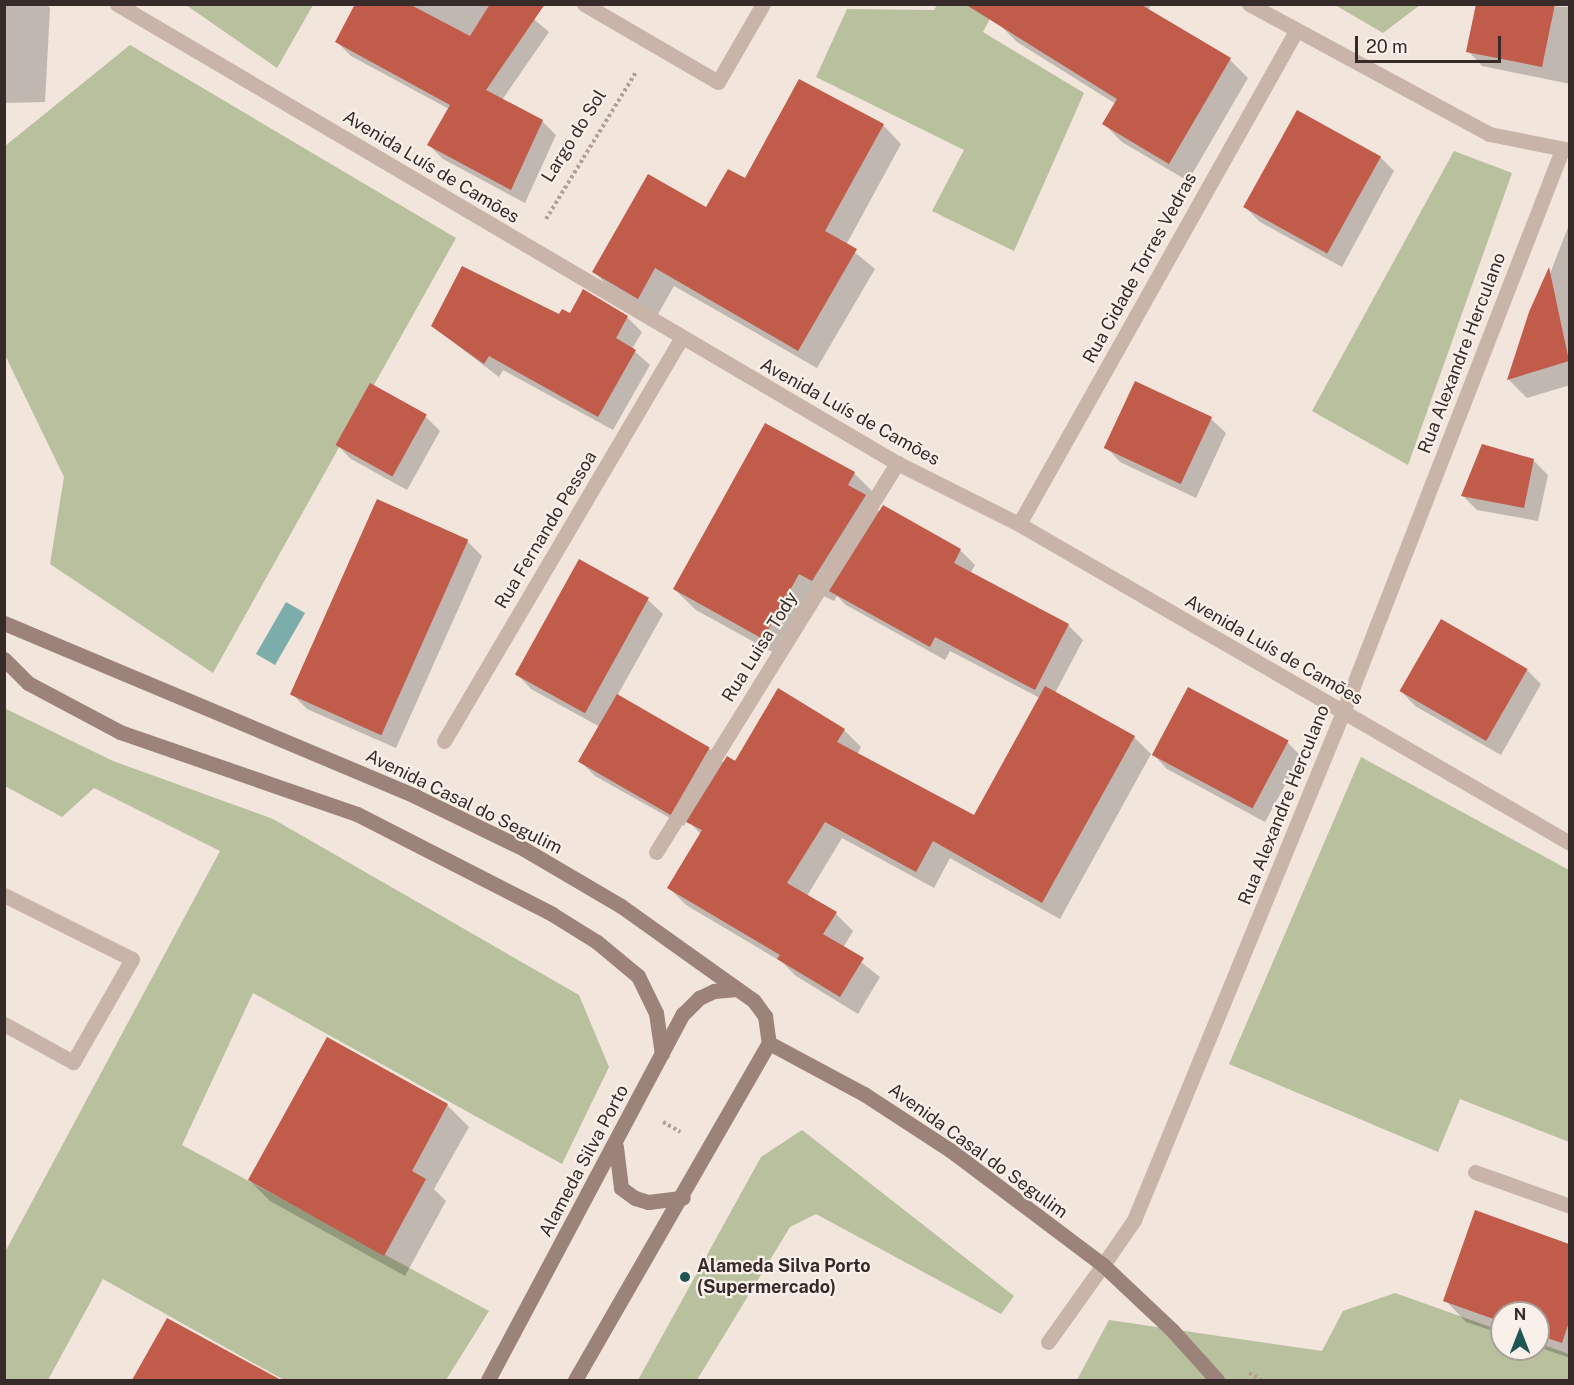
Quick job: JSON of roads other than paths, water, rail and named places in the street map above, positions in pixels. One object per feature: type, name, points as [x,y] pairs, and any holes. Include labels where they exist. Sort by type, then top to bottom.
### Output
[{"type":"street","name":"Avenida Luís de Camões","points":[[117,4],[681,339],[897,463],[1019,524],[1569,843]]},
{"type":"street","points":[[584,4],[718,82],[763,4]]},
{"type":"street","points":[[1249,4],[1489,134],[1566,150]]},
{"type":"street","name":"Rua Cidade Torres Vedras","points":[[1019,524],[1296,31]]},
{"type":"street","name":"Rua Alexandre Herculano","points":[[1048,1342],[1134,1220],[1343,712],[1566,150]]},
{"type":"street","name":"Rua Fernando Pessoa","points":[[444,741],[681,339]]},
{"type":"street","name":"Rua Luisa Tody","points":[[656,852],[897,463]]},
{"type":"street","name":"Avenida Casal do Segulim","points":[[4,623],[415,796],[524,849],[621,906],[754,1001],[765,1016],[770,1043],[864,1094],[950,1149],[1103,1265],[1172,1330],[1217,1380]]},
{"type":"street","points":[[4,659],[28,683],[120,732],[357,814],[552,914],[597,942],[638,975],[656,1013],[662,1054]]},
{"type":"street","points":[[4,895],[132,958],[73,1062],[4,1024]]},
{"type":"street","name":"Alameda Silva Porto","points":[[488,1380],[636,1107],[683,1014],[699,998],[714,991],[736,989]]},
{"type":"street","points":[[575,1380],[683,1198],[770,1043]]},
{"type":"street","points":[[616,1144],[621,1188],[648,1202],[683,1198]]},
{"type":"street","points":[[1474,1172],[1569,1206]]},
{"type":"water","points":[[286,602],[305,613],[275,665],[256,654]]},
{"type":"place","name":"Alameda Silva Porto (Supermercado)","points":[[685,1277]]}]
